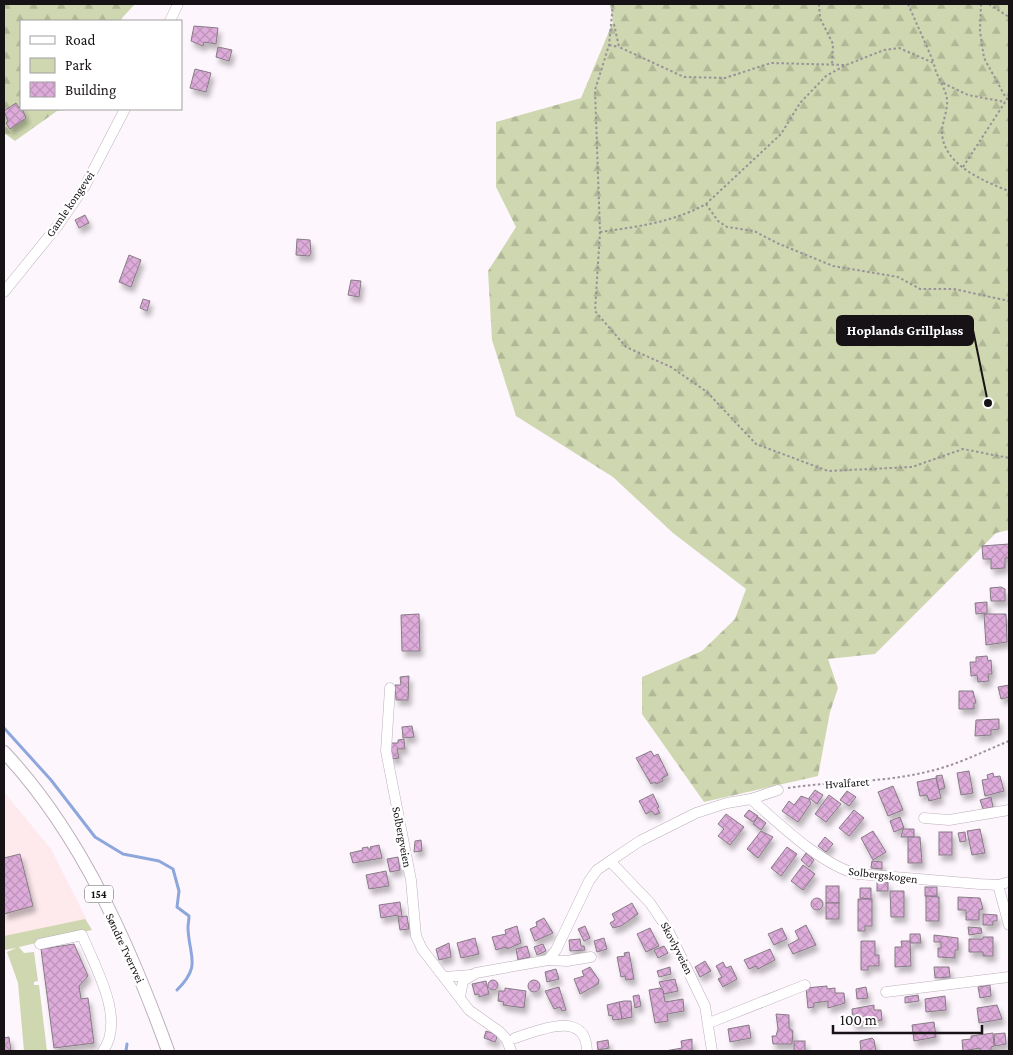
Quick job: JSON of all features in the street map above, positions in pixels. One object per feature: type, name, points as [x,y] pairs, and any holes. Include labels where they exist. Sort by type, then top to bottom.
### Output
[{"type":"main road","name":"Søndre Tverrvei","points":[[4,752],[42,800],[80,858],[132,962],[168,1051]]},
{"type":"street","points":[[170,20],[178,4]]},
{"type":"street","name":"Gamle kongevei","points":[[4,292],[59,224],[86,186],[124,110]]},
{"type":"street","name":"Solbergveien","points":[[390,688],[386,750],[411,880],[416,936],[422,949],[476,1016],[500,1032],[512,1044]]},
{"type":"street","points":[[548,960],[556,950],[597,870],[683,819],[715,807],[751,799],[778,790]]},
{"type":"street","name":"Solbergskogen","points":[[751,799],[826,860],[844,870],[869,875],[998,885],[1009,882]]},
{"type":"street","points":[[924,818],[949,820],[1009,810]]},
{"type":"street","name":"Skovlyveien","points":[[610,861],[650,903],[667,928],[705,1006],[712,1051]]},
{"type":"street","points":[[998,885],[1009,925]]},
{"type":"street","points":[[40,944],[82,935],[111,1012],[110,1037],[103,1051]]},
{"type":"street","points":[[444,977],[471,975],[548,960],[567,961],[591,957]]},
{"type":"street","points":[[460,997],[463,982],[471,975]]},
{"type":"street","points":[[886,992],[1009,977]]},
{"type":"street","points":[[709,1023],[805,985]]},
{"type":"street","points":[[512,1044],[523,1029],[546,1023]]},
{"type":"street","points":[[512,1044],[546,1028],[573,1027],[586,1036],[587,1051]]},
{"type":"path","points":[[613,4],[610,45],[595,90],[597,200],[600,232],[595,311],[626,347],[671,367],[707,392],[756,444],[828,471],[912,467],[963,449],[1009,458]]},
{"type":"path","points":[[820,4],[820,18],[833,44],[832,64]]},
{"type":"path","points":[[908,4],[943,83],[947,101],[942,131],[945,146],[963,167],[985,182],[1009,191]]},
{"type":"path","points":[[981,4],[980,31],[984,58],[1006,98]]},
{"type":"path","points":[[989,4],[1009,18]]},
{"type":"path","points":[[613,22],[619,46]]},
{"type":"path","points":[[610,45],[619,46],[684,77],[725,78],[771,63],[846,65]]},
{"type":"path","points":[[600,232],[640,227],[692,212],[706,204],[781,134],[800,103],[826,76],[846,65],[884,50],[899,48],[934,63]]},
{"type":"path","points":[[943,83],[968,95],[1005,102]]},
{"type":"path","points":[[963,167],[1009,96]]},
{"type":"path","points":[[706,204],[718,221],[726,227],[754,232],[833,266],[898,277],[920,289],[954,290],[1009,301]]},
{"type":"path","name":"Hvalfaret","points":[[778,790],[880,780],[924,773],[962,761],[1009,741]]},
{"type":"shaded area","points":[[4,792],[51,849],[92,930],[4,950]]},
{"type":"green space","points":[[4,4],[135,4],[121,20],[20,20],[20,110],[64,110],[57,111],[15,141],[4,133]]},
{"type":"green space","points":[[610,4],[1009,4],[1009,530],[996,533],[875,654],[828,659],[838,688],[830,712],[818,776],[704,802],[642,714],[642,677],[702,651],[735,619],[746,589],[673,533],[613,477],[516,416],[492,340],[488,271],[516,227],[496,187],[496,122],[581,98],[613,22]]},
{"type":"green space","points":[[85,919],[92,930],[19,947],[24,953],[34,952],[38,981],[34,982],[34,985],[39,985],[47,1051],[24,1051],[18,983],[7,952],[16,948],[4,950],[4,936]]},
{"type":"building","points":[[194,26],[218,28],[216,44],[204,42],[203,46],[191,41]]},
{"type":"building","points":[[218,47],[232,50],[229,61],[216,57]]},
{"type":"building","points":[[195,69],[211,73],[206,92],[190,88]]},
{"type":"building","points":[[16,103],[20,110],[23,110],[26,118],[10,129],[6,123],[8,121],[4,111]]},
{"type":"building","points":[[85,215],[89,223],[79,228],[75,220]]},
{"type":"building","points":[[297,239],[310,240],[311,253],[309,256],[296,255]]},
{"type":"building","points":[[129,255],[141,260],[131,287],[119,282]]},
{"type":"building","points":[[351,280],[361,281],[359,297],[348,295]]},
{"type":"building","points":[[143,299],[150,301],[147,311],[140,308]]},
{"type":"building","points":[[1009,544],[1009,558],[1005,558],[1005,568],[991,569],[991,559],[983,559],[982,546]]},
{"type":"building","points":[[1001,587],[1005,589],[1005,601],[991,601],[990,588]]},
{"type":"building","points":[[987,602],[987,613],[976,614],[975,603]]},
{"type":"building","points":[[419,614],[420,651],[402,651],[401,615]]},
{"type":"building","points":[[984,614],[1006,614],[1007,642],[986,645]]},
{"type":"building","points":[[987,656],[988,661],[991,660],[992,674],[988,674],[989,681],[978,682],[977,675],[971,676],[970,662],[976,662],[976,657]]},
{"type":"building","points":[[409,676],[408,700],[396,700],[395,685],[401,685],[400,677]]},
{"type":"building","points":[[1009,685],[1009,697],[1001,699],[998,687]]},
{"type":"building","points":[[959,691],[973,691],[976,703],[974,703],[974,709],[959,709]]},
{"type":"building","points":[[999,719],[999,729],[991,730],[991,735],[975,736],[976,720]]},
{"type":"building","points":[[412,726],[414,737],[403,738],[402,727]]},
{"type":"building","points":[[404,739],[405,749],[397,749],[399,758],[391,759],[389,743],[398,743],[398,740]]},
{"type":"building","points":[[651,751],[654,756],[658,754],[668,775],[662,778],[663,781],[656,784],[655,782],[651,784],[636,758]]},
{"type":"building","points":[[969,771],[973,793],[961,795],[957,773]]},
{"type":"building","points":[[993,773],[994,777],[1000,776],[1004,791],[985,796],[982,780],[988,779],[987,775]]},
{"type":"building","points":[[942,775],[945,788],[939,790],[936,776]]},
{"type":"building","points":[[936,778],[941,798],[929,801],[927,795],[920,796],[917,782]]},
{"type":"building","points":[[893,786],[903,810],[888,816],[878,792]]},
{"type":"building","points":[[815,790],[823,795],[817,804],[809,798]]},
{"type":"building","points":[[847,791],[856,797],[849,806],[840,800]]},
{"type":"building","points":[[653,794],[660,813],[655,815],[652,811],[646,814],[639,801]]},
{"type":"building","points":[[829,795],[841,804],[826,822],[815,814]]},
{"type":"building","points":[[801,796],[809,799],[811,803],[798,822],[782,811],[789,801],[794,805]]},
{"type":"building","points":[[991,797],[993,807],[983,809],[980,800]]},
{"type":"building","points":[[749,810],[758,816],[753,822],[744,816]]},
{"type":"building","points":[[854,810],[864,818],[849,836],[839,828]]},
{"type":"building","points":[[726,814],[744,827],[730,845],[718,836],[724,829],[718,824]]},
{"type":"building","points":[[758,817],[766,823],[761,830],[753,824]]},
{"type":"building","points":[[900,817],[904,828],[894,832],[890,821]]},
{"type":"building","points":[[903,829],[914,829],[914,837],[901,837]]},
{"type":"building","points":[[980,829],[985,853],[972,855],[967,831]]},
{"type":"building","points":[[761,831],[773,837],[758,858],[747,849]]},
{"type":"building","points":[[873,831],[886,852],[873,860],[861,838]]},
{"type":"building","points":[[939,832],[952,832],[952,855],[939,855]]},
{"type":"building","points":[[965,832],[966,841],[960,842],[958,833]]},
{"type":"building","points":[[825,837],[833,844],[826,852],[818,846]]},
{"type":"building","points":[[908,837],[920,837],[922,863],[908,863]]},
{"type":"building","points":[[421,840],[422,851],[414,852],[415,841]]},
{"type":"building","points":[[379,845],[382,858],[353,863],[350,853],[363,850],[362,848],[368,847],[368,849],[371,849],[370,847]]},
{"type":"building","points":[[787,847],[797,854],[781,876],[771,868]]},
{"type":"building","points":[[806,853],[814,860],[809,867],[801,860]]},
{"type":"building","points":[[20,854],[33,906],[4,914],[4,858]]},
{"type":"building","points":[[398,857],[400,870],[390,872],[387,859]]},
{"type":"building","points":[[872,861],[882,862],[882,869],[871,868]]},
{"type":"building","points":[[803,865],[815,874],[803,890],[791,881]]},
{"type":"building","points":[[386,871],[389,886],[369,889],[366,875]]},
{"type":"building","points":[[877,882],[888,882],[888,891],[877,891]]},
{"type":"building","points":[[826,886],[839,886],[839,903],[826,903]]},
{"type":"building","points":[[925,887],[937,887],[937,896],[925,896]]},
{"type":"building","points":[[860,888],[871,888],[871,899],[860,898]]},
{"type":"building","points":[[890,891],[904,891],[904,917],[891,917]]},
{"type":"building","points":[[926,896],[939,897],[939,921],[926,921]]},
{"type":"building","points":[[958,897],[980,898],[983,909],[979,910],[979,920],[966,920],[966,910],[958,910]]},
{"type":"building","points":[[815,898],[819,898],[823,904],[819,910],[815,910],[811,906],[811,902]]},
{"type":"building","points":[[858,899],[872,899],[872,926],[865,926],[865,931],[858,931]]},
{"type":"building","points":[[400,902],[402,917],[398,917],[398,915],[381,918],[379,905]]},
{"type":"building","points":[[632,903],[638,914],[621,926],[613,928],[610,923],[615,920],[612,914]]},
{"type":"building","points":[[826,903],[839,903],[839,919],[826,919]]},
{"type":"building","points":[[983,914],[997,915],[997,921],[993,921],[993,925],[983,925]]},
{"type":"building","points":[[407,916],[409,929],[400,930],[398,917]]},
{"type":"building","points":[[544,918],[553,933],[535,941],[530,929],[537,926],[536,922]]},
{"type":"building","points":[[806,925],[816,945],[793,954],[788,945],[799,939],[795,931]]},
{"type":"building","points":[[517,926],[521,943],[507,949],[506,947],[496,950],[492,937],[506,934],[505,930]]},
{"type":"building","points":[[585,926],[590,938],[584,941],[578,929]]},
{"type":"building","points":[[968,927],[981,928],[982,933],[969,935]]},
{"type":"building","points":[[650,928],[659,946],[646,952],[637,934]]},
{"type":"building","points":[[782,928],[787,939],[774,945],[768,934]]},
{"type":"building","points":[[910,934],[920,934],[921,943],[910,943]]},
{"type":"building","points":[[934,935],[958,938],[958,950],[955,950],[955,958],[938,957],[938,948],[941,948],[941,942],[934,942]]},
{"type":"building","points":[[983,937],[993,937],[993,956],[983,956],[983,952],[969,952],[969,939],[983,939]]},
{"type":"building","points":[[475,938],[479,954],[461,958],[457,943]]},
{"type":"building","points":[[604,938],[607,949],[597,952],[594,941]]},
{"type":"building","points":[[580,939],[581,946],[584,946],[585,950],[570,951],[569,940]]},
{"type":"building","points":[[861,941],[875,941],[875,955],[879,955],[879,966],[868,966],[868,970],[861,970]]},
{"type":"building","points":[[901,941],[910,941],[911,966],[895,967],[895,947],[902,947]]},
{"type":"building","points":[[449,943],[451,957],[439,960],[436,949]]},
{"type":"building","points":[[74,944],[88,976],[79,986],[81,999],[88,998],[94,1043],[54,1048],[41,949]]},
{"type":"building","points":[[543,944],[546,951],[537,955],[534,947]]},
{"type":"building","points":[[527,946],[530,957],[518,960],[516,949]]},
{"type":"building","points":[[664,946],[668,953],[658,958],[654,950]]},
{"type":"building","points":[[770,949],[775,960],[758,969],[756,966],[749,969],[744,960]]},
{"type":"building","points":[[629,952],[634,979],[626,980],[625,976],[621,977],[617,957],[625,956],[624,953]]},
{"type":"building","points":[[705,961],[711,971],[700,977],[695,967]]},
{"type":"building","points":[[723,962],[726,968],[731,966],[737,979],[723,987],[718,979],[722,977],[716,966]]},
{"type":"building","points":[[590,967],[599,980],[598,984],[580,994],[574,979],[584,976],[582,971]]},
{"type":"building","points":[[670,967],[671,974],[659,977],[657,971]]},
{"type":"building","points":[[934,967],[949,967],[950,977],[935,978]]},
{"type":"building","points":[[556,969],[559,979],[547,982],[545,972]]},
{"type":"building","points":[[675,979],[678,991],[664,994],[659,982]]},
{"type":"building","points":[[491,980],[495,980],[498,985],[497,989],[491,990],[488,987],[488,983]]},
{"type":"building","points":[[532,980],[536,980],[540,986],[536,992],[532,992],[528,988],[528,984]]},
{"type":"building","points":[[486,981],[489,994],[479,997],[479,994],[475,995],[472,984]]},
{"type":"building","points":[[990,985],[991,996],[980,998],[978,987]]},
{"type":"building","points":[[827,986],[827,989],[835,988],[835,993],[844,993],[845,1003],[828,1008],[828,1001],[814,1003],[814,1007],[808,1008],[806,988]]},
{"type":"building","points":[[559,987],[566,1010],[562,1011],[560,1007],[554,1009],[545,991]]},
{"type":"building","points":[[866,987],[868,998],[857,999],[856,989]]},
{"type":"building","points":[[505,988],[526,991],[524,1008],[503,1005],[504,1002],[498,1001],[499,991],[505,991]]},
{"type":"building","points":[[660,988],[663,990],[665,1002],[683,999],[684,1011],[667,1014],[668,1021],[655,1023],[649,990]]},
{"type":"building","points":[[639,995],[641,1006],[635,1008],[633,996]]},
{"type":"building","points":[[918,995],[919,1001],[905,1003],[905,997]]},
{"type":"building","points":[[945,996],[946,1010],[926,1012],[925,999]]},
{"type":"building","points":[[631,1001],[632,1017],[622,1019],[619,1002]]},
{"type":"building","points":[[619,1002],[622,1019],[613,1020],[612,1015],[609,1016],[607,1005]]},
{"type":"building","points":[[874,1005],[874,1010],[881,1010],[882,1020],[853,1025],[852,1009]]},
{"type":"building","points":[[997,1005],[1002,1019],[979,1023],[977,1008]]},
{"type":"building","points":[[776,1014],[789,1015],[789,1028],[793,1031],[792,1044],[773,1044],[772,1036],[776,1036],[778,1029]]},
{"type":"building","points":[[934,1022],[936,1037],[914,1041],[912,1025]]},
{"type":"building","points":[[749,1025],[751,1038],[730,1042],[728,1029]]},
{"type":"building","points":[[486,1031],[498,1035],[495,1042],[484,1038]]},
{"type":"building","points":[[993,1033],[994,1046],[991,1047],[991,1051],[980,1051],[980,1048],[963,1051],[962,1040],[971,1039],[971,1036]]},
{"type":"building","points":[[1005,1033],[1006,1044],[995,1046],[994,1034]]},
{"type":"building","points":[[9,1037],[11,1051],[4,1051],[4,1038]]},
{"type":"building","points":[[872,1038],[876,1051],[861,1051],[860,1041]]},
{"type":"building","points":[[692,1039],[692,1050],[694,1051],[665,1051],[682,1048],[681,1041]]},
{"type":"building","points":[[608,1040],[609,1048],[598,1050],[597,1042]]},
{"type":"building","points":[[794,1041],[805,1041],[805,1051],[794,1051]]},
{"type":"waterway","points":[[4,728],[51,780],[95,837],[123,854],[159,861],[173,869],[179,891],[177,907],[189,916],[188,928],[192,961],[189,974],[177,990]]},
{"type":"waterway","points":[[126,1051],[127,1044]]},
{"type":"place","name":"Hoplands Grillplass","points":[[988,403]]}]
